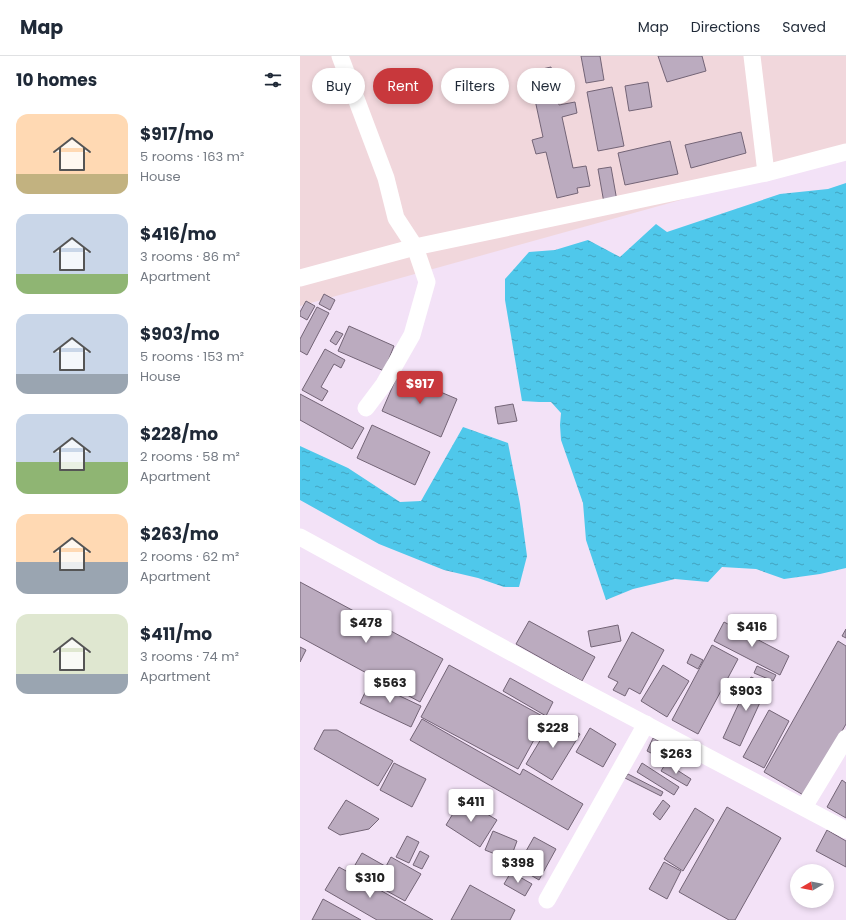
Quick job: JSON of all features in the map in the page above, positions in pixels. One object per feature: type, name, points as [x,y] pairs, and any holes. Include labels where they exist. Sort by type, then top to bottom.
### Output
[{"type":"lane","points":[[340,56],[386,178],[396,218],[415,247],[427,282],[412,335],[384,384],[366,408]]},
{"type":"lane","points":[[752,56],[766,173]]},
{"type":"lane","points":[[300,278],[415,247],[766,173],[846,152]]},
{"type":"lane","points":[[300,537],[558,678],[846,830]]},
{"type":"lane","points":[[547,900],[646,724]]},
{"type":"lane","points":[[804,807],[846,738]]},
{"type":"shaded area","points":[[300,56],[846,56],[846,154],[300,306]]},
{"type":"water","points":[[846,183],[846,568],[820,574],[784,579],[756,569],[722,567],[708,582],[675,579],[633,589],[606,600],[586,540],[583,503],[561,440],[561,413],[551,402],[522,401],[505,300],[505,279],[529,252],[555,250],[588,240],[620,257],[656,224],[667,232],[780,194],[828,189]]},
{"type":"water","points":[[463,427],[508,443],[520,504],[527,556],[519,587],[504,587],[478,578],[444,570],[379,544],[300,500],[300,446],[348,468],[400,502],[421,501]]},
{"type":"building","points":[[581,56],[600,56],[604,80],[586,83]]},
{"type":"building","points":[[658,56],[702,56],[706,71],[667,82]]},
{"type":"building","points":[[648,82],[652,107],[629,111],[625,86]]},
{"type":"building","points":[[612,87],[624,146],[598,151],[587,92]]},
{"type":"building","points":[[575,102],[577,113],[562,117],[573,168],[586,166],[590,186],[577,188],[578,193],[557,198],[546,152],[536,154],[532,140],[543,137],[536,104],[559,105],[575,104]]},
{"type":"building","points":[[741,132],[746,153],[691,168],[685,145]]},
{"type":"building","points":[[670,141],[678,174],[625,185],[618,153]]},
{"type":"building","points":[[611,167],[617,201],[604,203],[598,169]]},
{"type":"building","points":[[324,294],[335,300],[330,310],[319,304]]},
{"type":"building","points":[[306,301],[315,306],[307,320],[300,316],[300,312]]},
{"type":"building","points":[[317,307],[329,313],[307,355],[300,351],[300,339]]},
{"type":"building","points":[[349,326],[394,346],[384,371],[338,351]]},
{"type":"building","points":[[336,331],[343,334],[336,345],[330,341]]},
{"type":"building","points":[[325,349],[345,360],[341,368],[334,364],[321,387],[328,391],[322,401],[302,390]]},
{"type":"building","points":[[398,374],[457,399],[441,437],[382,411]]},
{"type":"building","points":[[300,394],[364,428],[352,449],[300,420]]},
{"type":"building","points":[[513,404],[517,421],[498,424],[495,407]]},
{"type":"building","points":[[372,425],[430,452],[415,485],[357,458]]},
{"type":"building","points":[[300,582],[443,659],[420,702],[300,637]]},
{"type":"building","points":[[529,621],[595,657],[582,681],[516,644]]},
{"type":"building","points":[[724,622],[789,656],[780,675],[714,641]]},
{"type":"building","points":[[618,625],[621,641],[591,647],[588,631]]},
{"type":"building","points":[[846,629],[846,638],[842,636]]},
{"type":"building","points":[[632,632],[664,650],[640,694],[629,688],[625,696],[613,690],[618,682],[608,677]]},
{"type":"building","points":[[838,641],[846,646],[846,724],[805,796],[764,772]]},
{"type":"building","points":[[712,645],[738,659],[698,734],[672,720]]},
{"type":"building","points":[[300,647],[306,650],[300,662]]},
{"type":"building","points":[[691,654],[703,660],[698,669],[687,663]]},
{"type":"building","points":[[449,665],[546,718],[518,769],[421,717]]},
{"type":"building","points":[[663,665],[689,681],[667,717],[641,701]]},
{"type":"building","points":[[757,666],[776,675],[773,681],[754,673]]},
{"type":"building","points":[[751,677],[768,685],[740,746],[723,738]]},
{"type":"building","points":[[510,678],[553,702],[546,716],[503,691]]},
{"type":"building","points":[[370,682],[421,706],[411,727],[360,703]]},
{"type":"building","points":[[769,710],[789,721],[764,768],[743,757]]},
{"type":"building","points":[[422,719],[520,775],[523,769],[583,804],[568,830],[410,740]]},
{"type":"building","points":[[553,719],[580,734],[552,780],[526,764]]},
{"type":"building","points":[[590,728],[616,744],[603,767],[576,752]]},
{"type":"building","points":[[324,730],[337,730],[393,761],[378,786],[314,749]]},
{"type":"building","points":[[653,738],[673,748],[667,761],[647,751]]},
{"type":"building","points":[[394,763],[426,779],[412,807],[380,790]]},
{"type":"building","points":[[642,763],[679,787],[674,795],[637,772]]},
{"type":"building","points":[[666,763],[691,779],[687,786],[661,771]]},
{"type":"building","points":[[628,774],[663,792],[661,796],[625,778]]},
{"type":"building","points":[[842,780],[846,783],[846,818],[827,807]]},
{"type":"building","points":[[462,799],[497,820],[480,847],[446,825]]},
{"type":"building","points":[[346,800],[379,819],[369,829],[340,835],[328,828]]},
{"type":"building","points":[[663,800],[670,806],[660,820],[653,814]]},
{"type":"building","points":[[727,807],[781,838],[735,920],[729,920],[679,892]]},
{"type":"building","points":[[695,808],[714,820],[683,871],[664,859]]},
{"type":"building","points":[[827,830],[846,841],[846,867],[816,851]]},
{"type":"building","points":[[493,831],[517,841],[510,860],[485,850]]},
{"type":"building","points":[[407,836],[419,842],[409,863],[396,857]]},
{"type":"building","points":[[534,837],[556,849],[539,880],[517,867]]},
{"type":"building","points":[[420,851],[429,856],[422,869],[413,865]]},
{"type":"building","points":[[362,853],[385,866],[378,878],[355,865]]},
{"type":"building","points":[[391,857],[421,874],[405,901],[376,885]]},
{"type":"building","points":[[664,862],[681,871],[667,899],[649,889]]},
{"type":"building","points":[[339,867],[433,920],[377,920],[325,890]]},
{"type":"building","points":[[511,872],[532,884],[525,896],[504,884]]},
{"type":"building","points":[[470,885],[515,910],[510,920],[451,920]]},
{"type":"building","points":[[323,899],[361,920],[312,920]]}]
